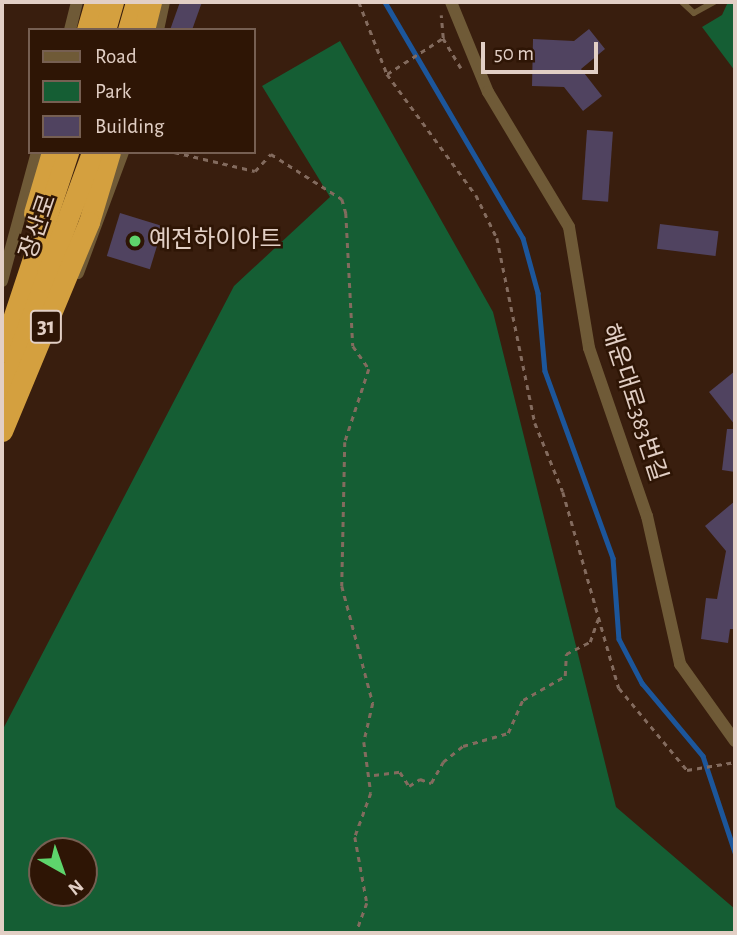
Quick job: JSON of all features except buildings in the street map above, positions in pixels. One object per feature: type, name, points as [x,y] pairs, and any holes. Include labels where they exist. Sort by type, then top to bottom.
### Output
[{"type":"highway","points":[[88,28],[95,2]]},
{"type":"highway","points":[[106,28],[113,2]]},
{"type":"highway","points":[[129,28],[136,2]]},
{"type":"highway","points":[[144,28],[150,2]]},
{"type":"highway","points":[[2,312],[51,154]]},
{"type":"highway","name":"장산로","points":[[2,352],[67,154]]},
{"type":"highway","name":"장산로","points":[[2,397],[91,154]]},
{"type":"highway","name":"31","points":[[2,431],[89,222],[109,154]]},
{"type":"street","points":[[70,28],[77,2]]},
{"type":"street","points":[[159,28],[164,2]]},
{"type":"street","name":"해운대로383번길","points":[[451,2],[488,92],[569,227],[589,348],[647,516],[680,664],[735,741]]},
{"type":"street","points":[[2,281],[36,154]]},
{"type":"street","points":[[2,409],[48,337],[100,229],[122,154]]},
{"type":"lane","points":[[682,2],[694,13],[714,2]]},
{"type":"path","points":[[359,2],[387,74],[476,195],[497,238],[535,423],[563,492],[619,688],[687,770],[735,762]]},
{"type":"path","points":[[387,74],[443,38],[441,9],[451,2]]},
{"type":"path","points":[[183,154],[255,171],[271,154],[342,198],[350,237],[353,345],[369,369],[345,442],[342,586],[373,703],[364,742],[373,775],[355,837],[367,903],[356,933]]},
{"type":"path","points":[[373,775],[400,772],[409,786],[420,779],[431,783],[463,746],[508,733],[523,700],[565,676],[566,654],[590,642],[598,619]]},
{"type":"green space","points":[[728,2],[735,2],[735,71],[702,27],[722,15]]},
{"type":"green space","points":[[340,41],[493,312],[616,807],[735,909],[735,933],[2,933],[2,731],[234,286],[330,197],[262,86]]},
{"type":"waterway","points":[[385,2],[523,238],[538,293],[545,371],[613,558],[619,639],[642,683],[703,756],[735,852]]},
{"type":"place","name":"예전하이아트","points":[[135,241]]}]
